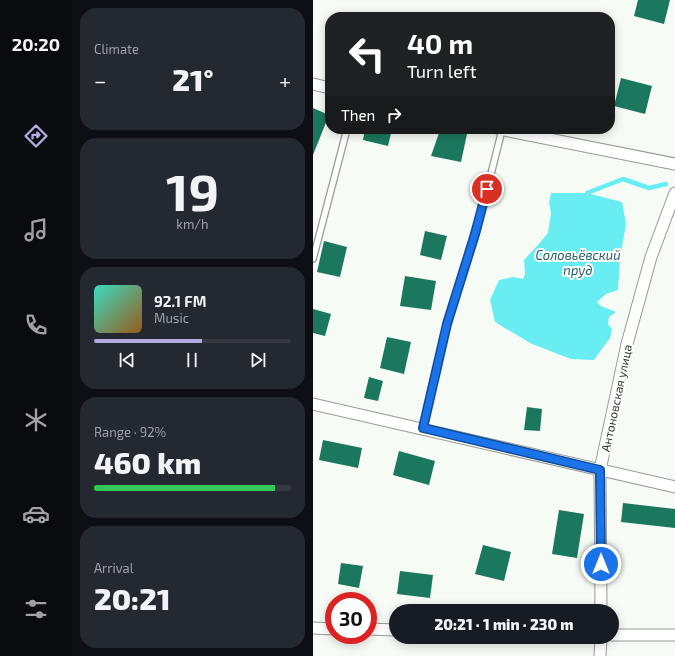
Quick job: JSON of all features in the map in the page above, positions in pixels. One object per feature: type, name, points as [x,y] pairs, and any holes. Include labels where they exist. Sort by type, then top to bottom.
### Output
[{"type":"street","points":[[313,84],[325,87]]},
{"type":"street","points":[[525,134],[675,164]]},
{"type":"street","name":"Антоновская улица","points":[[601,604],[600,470],[627,344],[651,257],[675,193]]},
{"type":"street","points":[[313,404],[675,487]]},
{"type":"street","points":[[313,628],[325,628]]},
{"type":"street","points":[[377,629],[389,630]]},
{"type":"street","points":[[619,635],[675,635]]},
{"type":"street","points":[[600,656],[601,644]]},
{"type":"lane","points":[[313,259],[346,134]]},
{"type":"lane","points":[[423,428],[447,324],[475,234],[499,134]]},
{"type":"water","name":"Соловьёвский пруд","points":[[551,193],[587,193],[622,202],[626,224],[620,258],[618,290],[606,294],[597,302],[601,306],[616,312],[609,317],[608,324],[612,329],[610,338],[594,360],[571,359],[532,344],[495,322],[490,300],[499,280],[513,277],[523,279],[525,274],[524,260],[548,233],[551,213],[549,203]]},
{"type":"building","points":[[638,0],[670,0],[664,24],[634,16]]},
{"type":"building","points":[[621,78],[652,86],[645,114],[615,106]]},
{"type":"building","points":[[313,108],[325,113],[325,125],[313,155]]},
{"type":"building","points":[[364,134],[391,134],[388,146],[363,140]]},
{"type":"building","points":[[439,134],[467,134],[461,162],[431,156]]},
{"type":"building","points":[[425,231],[447,236],[441,260],[420,255]]},
{"type":"building","points":[[324,241],[347,247],[340,277],[317,272]]},
{"type":"building","points":[[405,276],[436,281],[431,310],[400,306]]},
{"type":"building","points":[[313,309],[331,314],[325,336],[313,333]]},
{"type":"building","points":[[387,337],[411,342],[404,374],[380,368]]},
{"type":"building","points":[[369,377],[383,381],[378,401],[364,398]]},
{"type":"building","points":[[527,407],[542,409],[540,431],[524,430]]},
{"type":"building","points":[[323,440],[362,448],[358,468],[319,460]]},
{"type":"building","points":[[399,451],[435,461],[429,485],[393,475]]},
{"type":"building","points":[[623,503],[675,509],[675,528],[621,522]]},
{"type":"building","points":[[559,510],[584,514],[577,558],[552,554]]},
{"type":"building","points":[[483,545],[511,552],[504,581],[475,574]]},
{"type":"building","points":[[341,563],[363,566],[359,588],[338,584]]},
{"type":"building","points":[[400,571],[433,575],[430,598],[397,594]]},
{"type":"waterway","points":[[587,193],[623,179],[649,188],[666,184]]},
{"type":"route","points":[[487,189],[475,234],[447,324],[423,428],[600,470],[601,564]]}]
